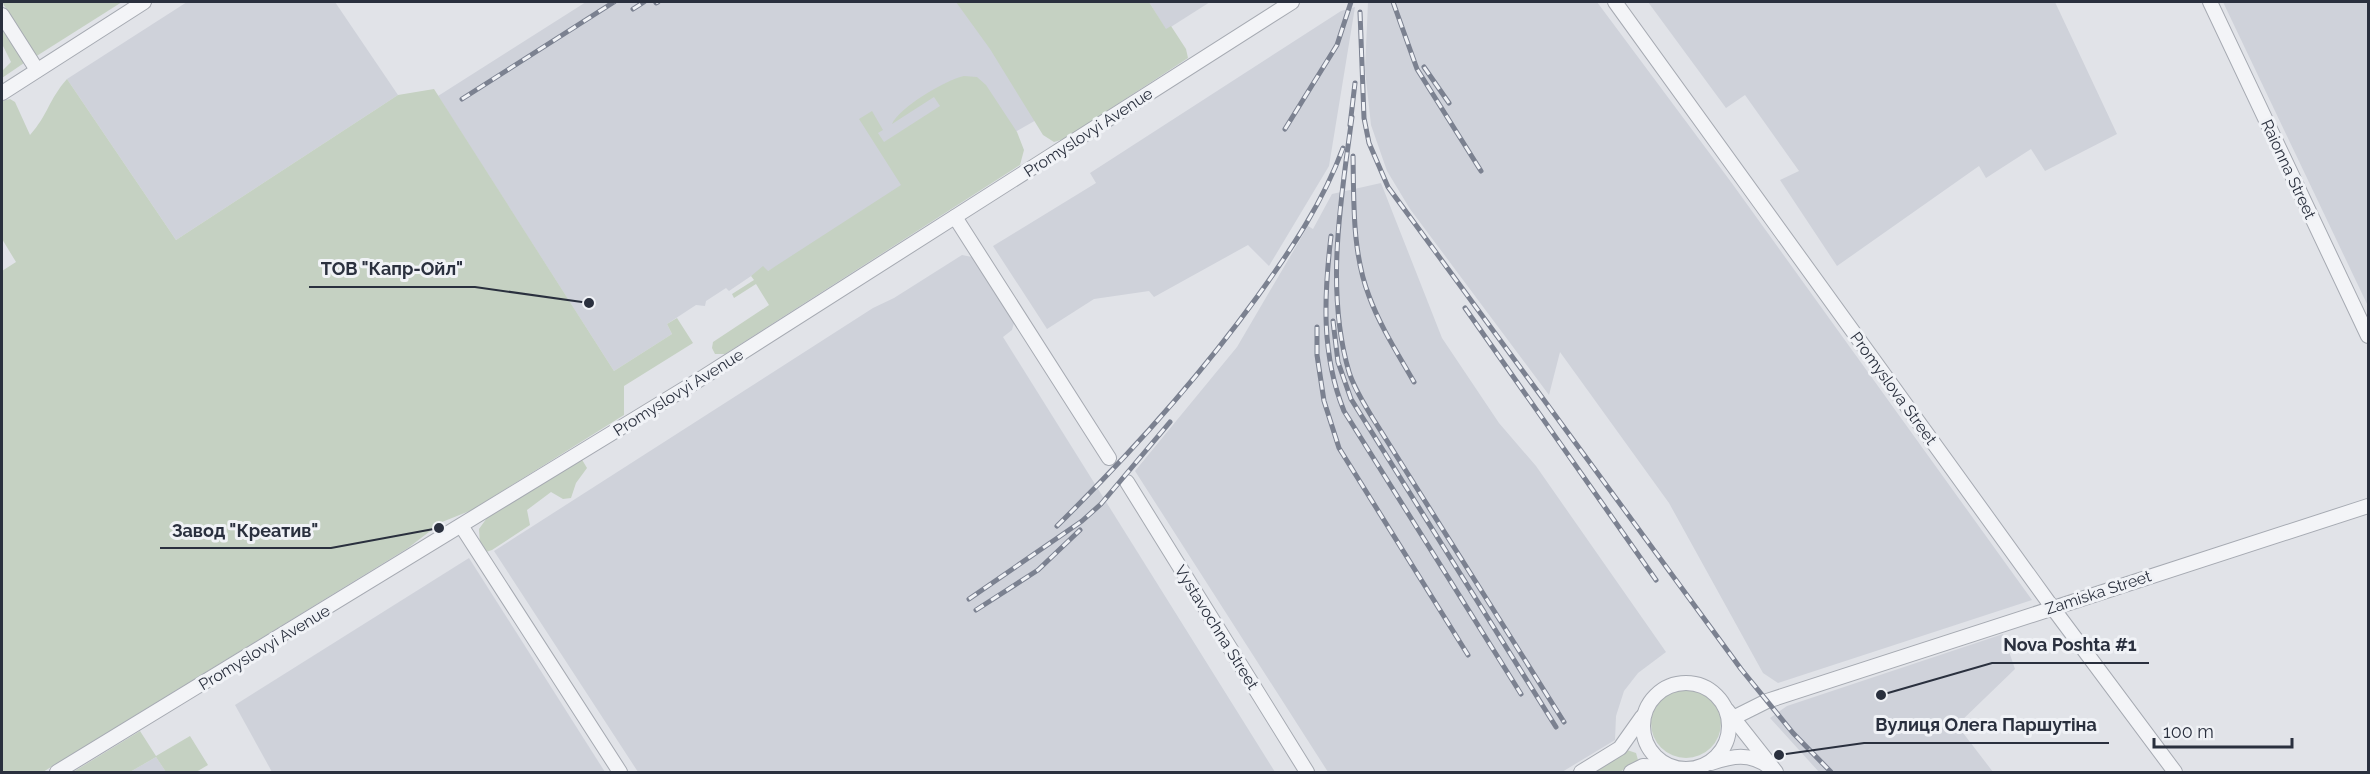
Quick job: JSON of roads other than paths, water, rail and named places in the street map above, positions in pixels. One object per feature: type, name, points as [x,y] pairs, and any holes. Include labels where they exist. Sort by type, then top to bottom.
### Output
[{"type":"street","points":[[2,93],[144,2]]},
{"type":"street","name":"Promyslovyi Avenue","points":[[57,772],[462,527],[1292,2]]},
{"type":"street","name":"Promyslova Street","points":[[1615,2],[2052,607],[2175,772]]},
{"type":"street","name":"Raionna Street","points":[[2210,2],[2368,336]]},
{"type":"street","points":[[2,15],[37,70]]},
{"type":"street","points":[[955,217],[1109,458]]},
{"type":"street","name":"Vystavochna Street","points":[[1127,483],[1307,772]]},
{"type":"street","name":"Zamiska Street","points":[[1729,714],[2368,506]]},
{"type":"street","points":[[462,527],[620,772]]},
{"type":"street","points":[[1581,772],[1620,748],[1659,692],[1673,684],[1688,683],[1704,687],[1729,714],[1775,772]]},
{"type":"street","points":[[1644,713],[1644,738],[1659,759]]},
{"type":"street","points":[[1703,765],[1715,757],[1723,746],[1729,714]]},
{"type":"street","points":[[1620,748],[1635,748],[1680,768]]},
{"type":"street","points":[[1631,772],[1643,766],[1680,768],[1703,765],[1734,756],[1746,756],[1756,759],[1775,772]]},
{"type":"railway","points":[[462,99],[614,2]]},
{"type":"railway","points":[[633,9],[644,2]]},
{"type":"railway","points":[[1285,129],[1337,45],[1351,2]]},
{"type":"railway","points":[[1393,2],[1417,69],[1481,171]]},
{"type":"railway","points":[[1360,12],[1364,118],[1369,143],[1388,187],[1741,669],[1793,733],[1831,772]]},
{"type":"railway","points":[[1424,67],[1449,103]]},
{"type":"railway","points":[[1350,125],[1355,83]]},
{"type":"railway","points":[[1352,117],[1337,244],[1338,309],[1342,341],[1351,378],[1372,417],[1564,722]]},
{"type":"railway","points":[[1057,526],[1162,416],[1234,328],[1270,279],[1305,225],[1326,187],[1343,148]]},
{"type":"railway","points":[[1353,156],[1355,227],[1363,279],[1378,318],[1414,382]]},
{"type":"railway","points":[[1331,236],[1326,325],[1331,368],[1344,411],[1521,694]]},
{"type":"railway","points":[[1465,308],[1656,580]]},
{"type":"railway","points":[[1333,321],[1338,362],[1351,399],[1556,727]]},
{"type":"railway","points":[[1317,327],[1317,355],[1324,401],[1339,448],[1468,655]]},
{"type":"railway","points":[[969,599],[1082,521],[1101,504],[1170,422]]},
{"type":"railway","points":[[976,610],[1038,570],[1080,530]]},
{"type":"place","name":"ТОВ \"Капр-Ойл\"","points":[[589,303]]},
{"type":"place","name":"Завод \"Креатив\"","points":[[439,528]]},
{"type":"place","name":"Nova Poshta #1","points":[[1881,695]]},
{"type":"place","name":"Вулиця Олега Паршутіна","points":[[1779,755]]}]
